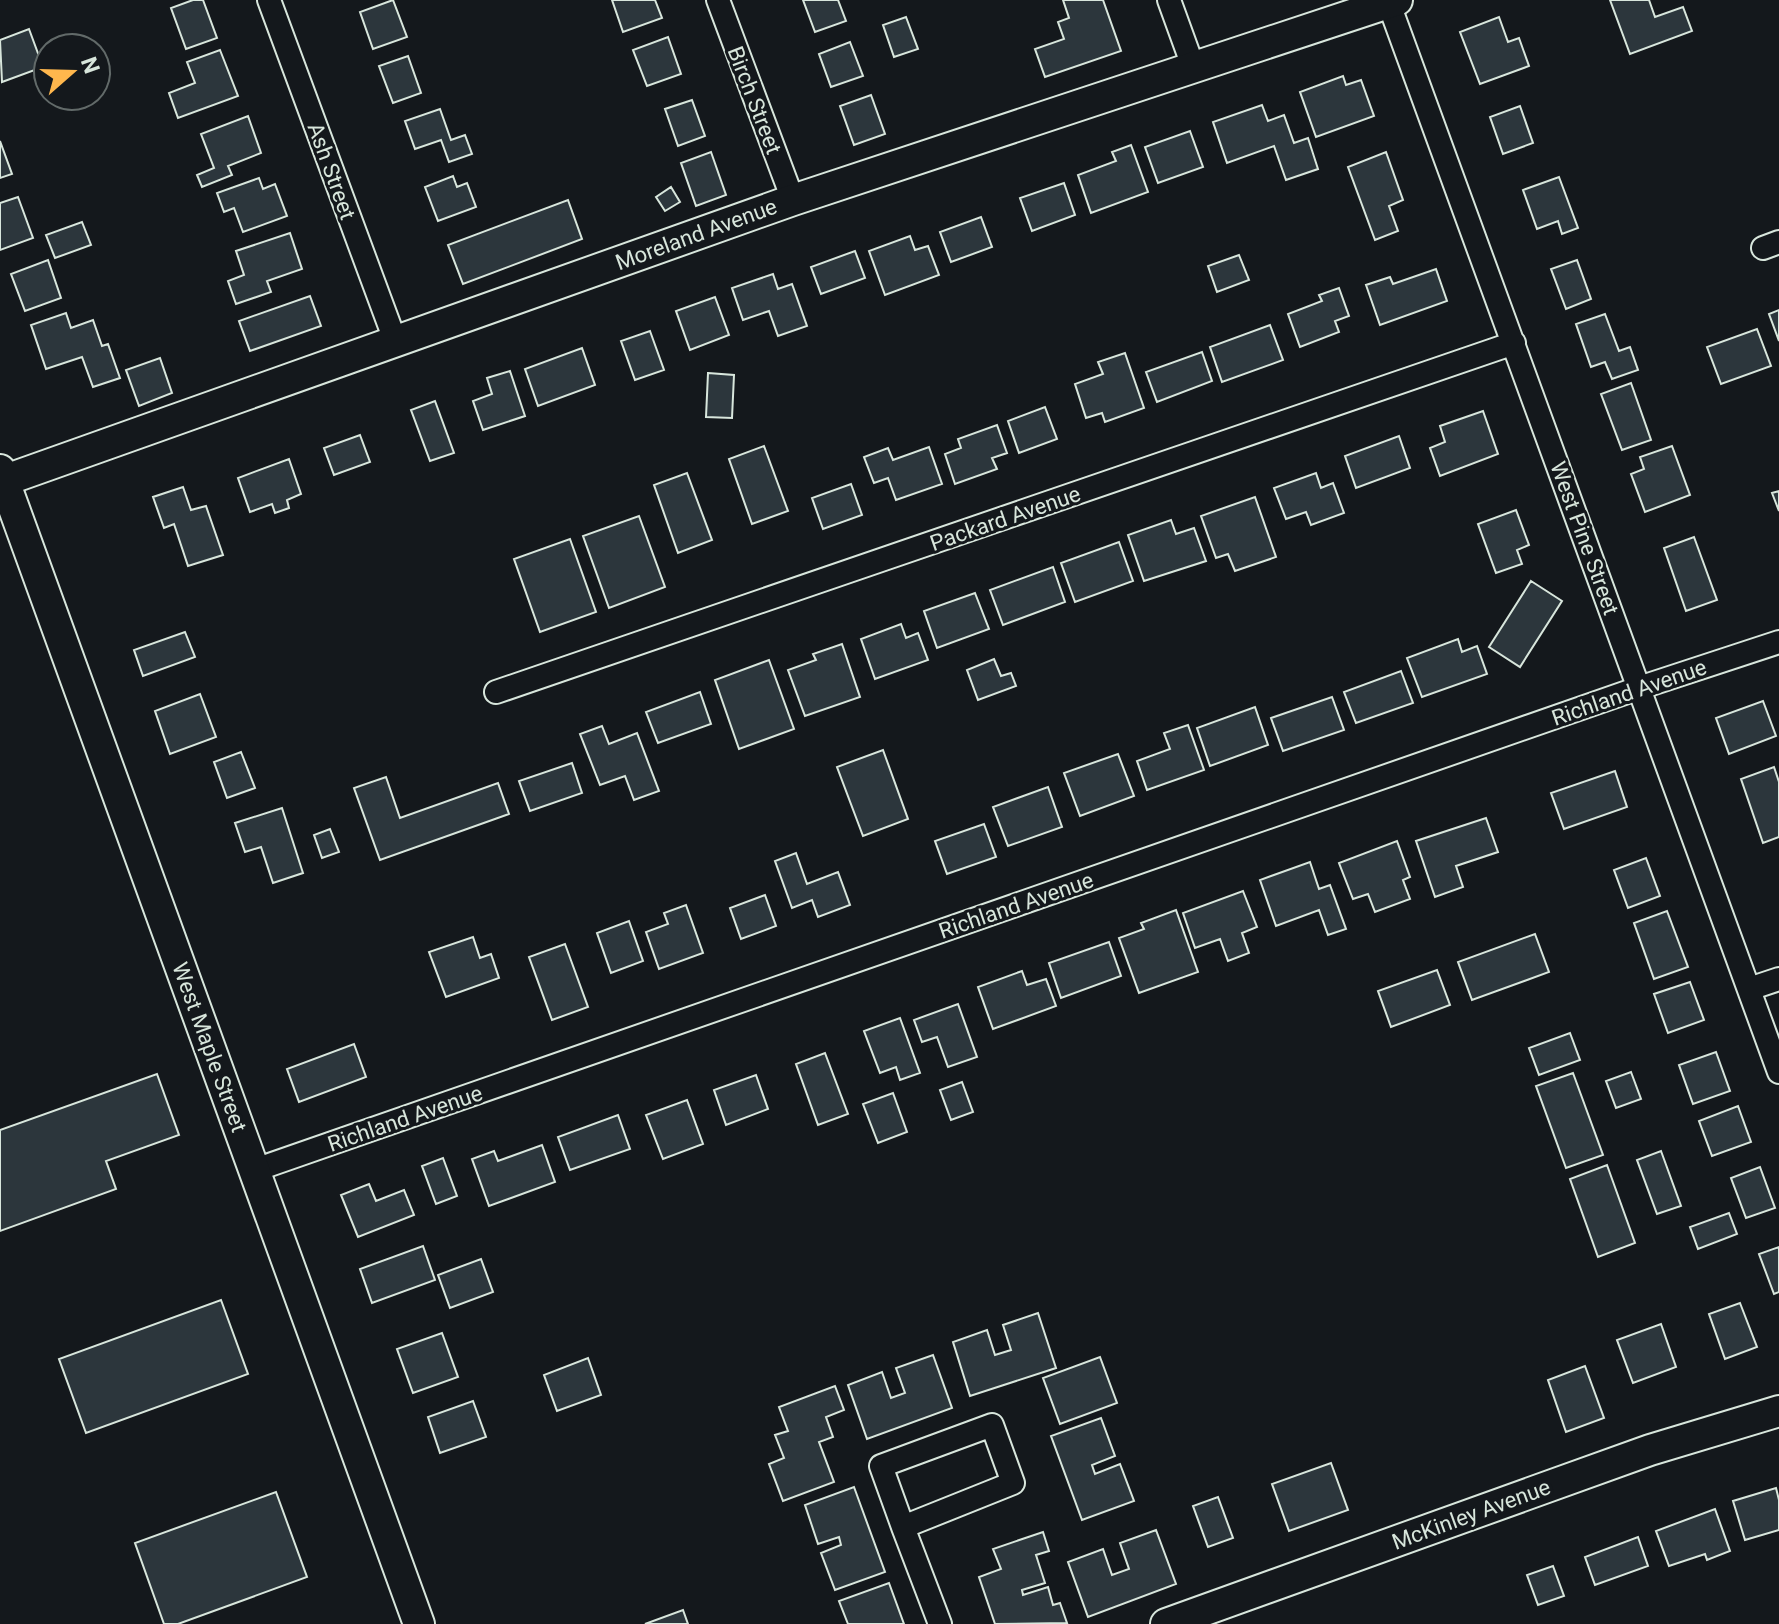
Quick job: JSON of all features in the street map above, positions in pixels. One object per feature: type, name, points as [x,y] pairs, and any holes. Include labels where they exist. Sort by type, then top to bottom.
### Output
[{"type":"street","name":"Ash Street","points":[[269,0],[396,343]]},
{"type":"street","name":"Birch Street","points":[[718,0],[793,200]]},
{"type":"street","points":[[1169,0],[1194,69]]},
{"type":"street","name":"Moreland Avenue","points":[[1,478],[396,343],[793,200],[1393,2]]},
{"type":"street","name":"West Pine Street","points":[[1393,2],[1779,1072]]},
{"type":"street","name":"Packard Avenue","points":[[496,692],[1514,343]]},
{"type":"street","name":"West Maple Street","points":[[1,478],[419,1624]]},
{"type":"street","name":"Richland Avenue","points":[[255,1170],[1779,642]]},
{"type":"street","points":[[1749,989],[1779,979]]},
{"type":"street","name":"McKinley Avenue","points":[[1166,1624],[1650,1450],[1779,1411]]},
{"type":"street","points":[[903,1527],[1013,1483],[992,1425],[881,1466],[903,1527],[940,1624]]},
{"type":"building","points":[[193,0],[203,0],[217,38],[186,49],[171,8]]},
{"type":"building","points":[[393,0],[407,37],[373,49],[360,12]]},
{"type":"building","points":[[612,0],[655,0],[662,18],[623,32]]},
{"type":"building","points":[[803,0],[838,0],[846,21],[815,32]]},
{"type":"building","points":[[1063,0],[1103,0],[1121,51],[1045,77],[1035,49],[1064,39],[1058,22],[1069,18]]},
{"type":"building","points":[[1610,0],[1649,0],[1655,17],[1683,7],[1692,31],[1630,54]]},
{"type":"building","points":[[906,17],[918,49],[894,57],[883,25]]},
{"type":"building","points":[[1499,17],[1508,42],[1519,38],[1529,66],[1480,84],[1460,32]]},
{"type":"building","points":[[29,29],[32,37],[32,71],[2,82],[0,40]]},
{"type":"building","points":[[668,37],[681,74],[647,86],[633,50]]},
{"type":"building","points":[[850,42],[863,76],[831,87],[819,54]]},
{"type":"building","points":[[220,50],[238,96],[178,118],[169,93],[195,83],[187,62]]},
{"type":"building","points":[[408,56],[421,93],[393,103],[379,66]]},
{"type":"building","points":[[1343,76],[1346,85],[1361,80],[1374,116],[1316,137],[1300,92]]},
{"type":"building","points":[[871,95],[885,134],[854,145],[840,106]]},
{"type":"building","points":[[692,100],[705,136],[678,146],[665,109]]},
{"type":"building","points":[[1262,105],[1268,121],[1284,115],[1294,143],[1308,138],[1318,169],[1286,180],[1274,146],[1227,163],[1213,122]]},
{"type":"building","points":[[1520,106],[1533,143],[1503,154],[1490,117]]},
{"type":"building","points":[[440,109],[451,140],[465,135],[472,154],[449,162],[441,140],[415,149],[405,121]]},
{"type":"building","points":[[248,116],[261,153],[228,166],[232,175],[202,187],[197,175],[214,168],[201,134]]},
{"type":"building","points":[[1190,131],[1203,167],[1158,183],[1145,147]]},
{"type":"building","points":[[0,141],[12,174],[0,178]]},
{"type":"building","points":[[1131,145],[1148,192],[1091,213],[1078,175],[1116,161],[1112,152]]},
{"type":"building","points":[[711,152],[726,195],[696,206],[681,163]]},
{"type":"building","points":[[1386,152],[1403,200],[1389,206],[1398,231],[1375,240],[1348,167]]},
{"type":"building","points":[[453,176],[457,187],[467,183],[476,207],[438,221],[425,187]]},
{"type":"building","points":[[1559,177],[1578,228],[1562,234],[1558,221],[1537,229],[1523,190]]},
{"type":"building","points":[[259,178],[263,189],[275,184],[287,216],[243,232],[234,208],[224,212],[217,193]]},
{"type":"building","points":[[1064,183],[1075,215],[1032,231],[1020,198]]},
{"type":"building","points":[[671,187],[680,202],[665,211],[656,197]]},
{"type":"building","points":[[18,197],[33,238],[0,250],[0,203]]},
{"type":"building","points":[[568,200],[582,239],[463,284],[448,245]]},
{"type":"building","points":[[981,217],[992,247],[951,262],[940,232]]},
{"type":"building","points":[[82,222],[91,245],[55,258],[46,235]]},
{"type":"building","points":[[290,233],[302,269],[267,281],[271,292],[236,304],[228,281],[244,275],[236,251]]},
{"type":"building","points":[[910,236],[915,250],[928,246],[939,275],[885,295],[869,251]]},
{"type":"building","points":[[855,251],[865,278],[821,294],[811,267]]},
{"type":"building","points":[[1239,255],[1249,280],[1217,292],[1208,266]]},
{"type":"building","points":[[48,260],[61,298],[25,311],[11,274]]},
{"type":"building","points":[[1577,260],[1591,299],[1566,309],[1551,269]]},
{"type":"building","points":[[1436,269],[1447,301],[1380,325],[1366,285],[1390,277],[1393,284]]},
{"type":"building","points":[[773,274],[778,289],[792,284],[807,326],[778,336],[769,311],[743,320],[732,288]]},
{"type":"building","points":[[1339,288],[1349,316],[1335,321],[1339,332],[1300,347],[1288,314],[1322,301],[1319,295]]},
{"type":"building","points":[[310,296],[321,326],[250,351],[239,321]]},
{"type":"building","points":[[715,297],[729,335],[690,350],[676,311]]},
{"type":"building","points":[[1779,310],[1779,341],[1769,314]]},
{"type":"building","points":[[66,313],[71,328],[93,320],[102,346],[108,344],[120,378],[93,387],[82,357],[46,369],[31,325]]},
{"type":"building","points":[[1605,314],[1619,351],[1630,347],[1638,370],[1612,379],[1605,362],[1591,367],[1576,324]]},
{"type":"building","points":[[1270,325],[1283,360],[1222,382],[1210,347]]},
{"type":"building","points":[[1757,329],[1771,366],[1721,384],[1707,347]]},
{"type":"building","points":[[650,331],[664,370],[635,380],[621,341]]},
{"type":"building","points":[[582,348],[595,385],[538,406],[525,369]]},
{"type":"building","points":[[1202,352],[1212,381],[1157,402],[1146,372]]},
{"type":"building","points":[[1125,353],[1144,408],[1105,422],[1102,413],[1086,418],[1075,384],[1103,374],[1098,362]]},
{"type":"building","points":[[160,358],[172,393],[139,406],[126,370]]},
{"type":"building","points":[[510,371],[525,416],[483,430],[473,401],[492,394],[487,378]]},
{"type":"building","points":[[708,373],[734,375],[732,418],[706,417]]},
{"type":"building","points":[[1631,383],[1651,440],[1622,450],[1601,394]]},
{"type":"building","points":[[435,401],[454,453],[430,461],[411,410]]},
{"type":"building","points":[[1045,407],[1057,439],[1019,453],[1008,421]]},
{"type":"building","points":[[1483,411],[1498,454],[1440,476],[1430,448],[1445,442],[1440,426]]},
{"type":"building","points":[[997,425],[1007,453],[992,458],[997,469],[955,484],[945,454],[961,448],[958,439]]},
{"type":"building","points":[[360,435],[370,462],[334,475],[324,448]]},
{"type":"building","points":[[1399,436],[1410,468],[1356,488],[1345,456]]},
{"type":"building","points":[[764,446],[788,511],[752,524],[729,459]]},
{"type":"building","points":[[1672,446],[1690,495],[1645,512],[1631,474],[1644,469],[1640,457]]},
{"type":"building","points":[[929,447],[942,484],[896,500],[888,478],[874,483],[864,457],[888,448],[893,460]]},
{"type":"building","points":[[289,459],[301,494],[287,500],[289,508],[275,513],[272,504],[250,512],[238,478]]},
{"type":"building","points":[[687,473],[712,540],[678,553],[654,485]]},
{"type":"building","points":[[1316,473],[1321,488],[1333,483],[1344,513],[1311,525],[1306,512],[1286,519],[1274,488]]},
{"type":"building","points":[[851,484],[862,515],[823,529],[812,498]]},
{"type":"building","points":[[183,487],[191,510],[206,506],[223,555],[188,566],[174,524],[164,528],[153,497]]},
{"type":"building","points":[[1779,491],[1779,511],[1772,493]]},
{"type":"building","points":[[1255,497],[1276,557],[1235,571],[1228,554],[1216,558],[1201,516]]},
{"type":"building","points":[[1516,510],[1529,545],[1517,550],[1522,564],[1496,573],[1478,524]]},
{"type":"building","points":[[639,516],[665,587],[609,608],[583,536]]},
{"type":"building","points":[[1171,520],[1176,534],[1194,528],[1206,561],[1144,581],[1128,535]]},
{"type":"building","points":[[1694,537],[1717,600],[1686,611],[1664,548]]},
{"type":"building","points":[[570,539],[596,612],[540,632],[514,559]]},
{"type":"building","points":[[1119,542],[1133,581],[1075,602],[1061,563]]},
{"type":"building","points":[[1053,567],[1065,602],[1003,625],[990,590]]},
{"type":"building","points":[[1531,581],[1562,601],[1520,667],[1489,647]]},
{"type":"building","points":[[975,593],[989,629],[937,648],[924,611]]},
{"type":"building","points":[[901,624],[906,638],[918,633],[928,660],[875,679],[861,639]]},
{"type":"building","points":[[185,632],[195,657],[143,676],[134,650]]},
{"type":"building","points":[[1458,639],[1462,652],[1477,646],[1487,674],[1422,697],[1407,658]]},
{"type":"building","points":[[842,644],[860,697],[805,716],[788,670],[816,660],[813,654]]},
{"type":"building","points":[[994,659],[1001,676],[1011,673],[1016,686],[978,700],[967,670]]},
{"type":"building","points":[[769,660],[794,729],[739,749],[715,680]]},
{"type":"building","points":[[1401,671],[1413,703],[1356,723],[1344,692]]},
{"type":"building","points":[[700,692],[711,724],[658,743],[646,712]]},
{"type":"building","points":[[200,694],[216,737],[170,754],[155,711]]},
{"type":"building","points":[[1332,697],[1344,730],[1283,751],[1271,718]]},
{"type":"building","points":[[1763,701],[1776,736],[1729,754],[1716,718]]},
{"type":"building","points":[[1255,707],[1268,745],[1210,766],[1197,728]]},
{"type":"building","points":[[1188,725],[1204,770],[1147,790],[1137,761],[1170,749],[1164,733]]},
{"type":"building","points":[[602,726],[609,744],[637,733],[659,791],[634,800],[625,776],[600,785],[580,734]]},
{"type":"building","points":[[883,750],[908,819],[863,836],[837,767]]},
{"type":"building","points":[[241,752],[255,788],[227,798],[214,762]]},
{"type":"building","points":[[1118,754],[1134,796],[1080,816],[1064,773]]},
{"type":"building","points":[[572,763],[582,793],[530,811],[519,781]]},
{"type":"building","points":[[1774,767],[1779,782],[1779,837],[1763,843],[1741,779]]},
{"type":"building","points":[[1615,771],[1627,807],[1564,829],[1551,793]]},
{"type":"building","points":[[386,777],[400,818],[498,783],[509,814],[380,860],[354,788]]},
{"type":"building","points":[[1048,787],[1062,827],[1008,846],[993,807]]},
{"type":"building","points":[[282,808],[303,873],[273,883],[261,847],[245,852],[235,823]]},
{"type":"building","points":[[1486,818],[1498,852],[1456,866],[1463,887],[1435,897],[1416,841]]},
{"type":"building","points":[[984,824],[996,857],[947,874],[935,841]]},
{"type":"building","points":[[330,829],[339,852],[322,858],[314,835]]},
{"type":"building","points":[[1397,841],[1410,877],[1403,880],[1410,899],[1375,912],[1368,894],[1353,899],[1339,863]]},
{"type":"building","points":[[796,853],[807,884],[838,872],[850,905],[818,917],[812,900],[792,908],[775,861]]},
{"type":"building","points":[[1646,858],[1660,896],[1628,908],[1614,870]]},
{"type":"building","points":[[1310,862],[1319,889],[1330,885],[1346,929],[1328,935],[1319,910],[1276,926],[1260,880]]},
{"type":"building","points":[[1243,891],[1257,927],[1242,933],[1249,953],[1228,961],[1220,939],[1195,948],[1183,913]]},
{"type":"building","points":[[765,895],[776,926],[741,939],[730,908]]},
{"type":"building","points":[[686,905],[703,953],[659,969],[646,932],[668,924],[664,913]]},
{"type":"building","points":[[1176,910],[1198,972],[1139,993],[1119,938],[1144,929],[1141,923]]},
{"type":"building","points":[[1667,911],[1688,967],[1654,979],[1634,923]]},
{"type":"building","points":[[629,921],[643,961],[611,973],[597,933]]},
{"type":"building","points":[[1535,934],[1549,972],[1472,1000],[1458,962]]},
{"type":"building","points":[[473,937],[480,958],[491,954],[499,978],[446,997],[429,952]]},
{"type":"building","points":[[1109,942],[1121,976],[1061,998],[1049,963]]},
{"type":"building","points":[[565,944],[588,1007],[552,1020],[529,957]]},
{"type":"building","points":[[1437,970],[1450,1005],[1391,1027],[1378,991]]},
{"type":"building","points":[[1022,971],[1027,985],[1046,979],[1056,1006],[993,1029],[978,987]]},
{"type":"building","points":[[1690,982],[1704,1020],[1668,1033],[1654,994]]},
{"type":"building","points":[[958,1004],[977,1057],[948,1067],[937,1037],[922,1042],[914,1020]]},
{"type":"building","points":[[900,1018],[920,1073],[900,1080],[896,1067],[880,1073],[864,1031]]},
{"type":"building","points":[[1570,1033],[1580,1060],[1539,1075],[1529,1048]]},
{"type":"building","points":[[354,1044],[366,1077],[299,1102],[287,1069]]},
{"type":"building","points":[[1716,1052],[1730,1091],[1693,1104],[1679,1065]]},
{"type":"building","points":[[825,1053],[848,1114],[818,1125],[796,1064]]},
{"type":"building","points":[[1631,1072],[1641,1099],[1616,1108],[1606,1081]]},
{"type":"building","points":[[1573,1073],[1603,1155],[1566,1168],[1536,1086]]},
{"type":"building","points":[[157,1074],[179,1135],[106,1161],[116,1189],[0,1231],[0,1130]]},
{"type":"building","points":[[756,1075],[768,1109],[726,1125],[714,1090]]},
{"type":"building","points":[[962,1082],[973,1112],[951,1120],[940,1090]]},
{"type":"building","points":[[893,1093],[907,1132],[878,1143],[863,1104]]},
{"type":"building","points":[[687,1100],[703,1144],[663,1159],[646,1115]]},
{"type":"building","points":[[1738,1106],[1751,1142],[1712,1156],[1699,1121]]},
{"type":"building","points":[[618,1115],[630,1149],[570,1170],[558,1137]]},
{"type":"building","points":[[542,1145],[555,1182],[489,1206],[472,1159],[494,1151],[498,1161]]},
{"type":"building","points":[[1661,1151],[1681,1206],[1657,1214],[1637,1160]]},
{"type":"building","points":[[443,1158],[457,1196],[436,1204],[422,1166]]},
{"type":"building","points":[[1607,1165],[1635,1243],[1598,1257],[1570,1179]]},
{"type":"building","points":[[1760,1167],[1775,1208],[1746,1218],[1731,1178]]},
{"type":"building","points":[[369,1184],[376,1201],[404,1190],[414,1215],[358,1237],[341,1195]]},
{"type":"building","points":[[1729,1213],[1737,1234],[1698,1249],[1690,1227]]},
{"type":"building","points":[[423,1246],[435,1280],[372,1303],[360,1269]]},
{"type":"building","points":[[1779,1247],[1779,1292],[1774,1294],[1759,1254]]},
{"type":"building","points":[[481,1259],[493,1292],[450,1308],[438,1275]]},
{"type":"building","points":[[221,1300],[248,1374],[86,1433],[59,1359]]},
{"type":"building","points":[[1740,1303],[1757,1347],[1725,1359],[1709,1314]]},
{"type":"building","points":[[1038,1313],[1056,1368],[970,1396],[953,1342],[987,1330],[995,1355],[1011,1350],[1003,1325]]},
{"type":"building","points":[[1661,1324],[1676,1367],[1633,1383],[1617,1340]]},
{"type":"building","points":[[442,1333],[458,1377],[413,1393],[397,1349]]},
{"type":"building","points":[[933,1355],[952,1408],[867,1439],[848,1385],[882,1372],[891,1398],[905,1393],[896,1368]]},
{"type":"building","points":[[1100,1357],[1117,1403],[1060,1424],[1043,1378]]},
{"type":"building","points":[[588,1358],[601,1395],[557,1411],[544,1375]]},
{"type":"building","points":[[1585,1366],[1604,1418],[1566,1432],[1548,1380]]},
{"type":"building","points":[[835,1386],[844,1410],[826,1417],[833,1437],[819,1442],[834,1482],[783,1501],[769,1464],[784,1458],[775,1435],[788,1431],[779,1407]]},
{"type":"building","points":[[473,1401],[486,1437],[440,1453],[428,1417]]},
{"type":"building","points":[[1101,1418],[1115,1456],[1092,1465],[1095,1474],[1120,1464],[1134,1501],[1082,1520],[1051,1436]]},
{"type":"building","points":[[1331,1463],[1348,1510],[1289,1531],[1272,1484]]},
{"type":"building","points":[[854,1487],[885,1572],[835,1590],[821,1553],[841,1545],[839,1537],[818,1544],[805,1505]]},
{"type":"building","points":[[1776,1488],[1779,1530],[1745,1540],[1733,1501]]},
{"type":"building","points":[[276,1492],[307,1577],[178,1624],[164,1624],[135,1543]]},
{"type":"building","points":[[1218,1497],[1233,1538],[1208,1547],[1193,1506]]},
{"type":"building","points":[[1715,1509],[1730,1551],[1707,1560],[1705,1554],[1669,1566],[1656,1531]]},
{"type":"building","points":[[1156,1530],[1176,1584],[1088,1617],[1068,1562],[1103,1549],[1112,1575],[1129,1569],[1120,1543]]},
{"type":"building","points":[[1043,1532],[1049,1551],[1036,1555],[1045,1583],[1022,1590],[1023,1595],[1048,1587],[1053,1605],[1060,1603],[1067,1623],[995,1624],[979,1577],[1001,1569],[993,1549]]},
{"type":"building","points":[[1638,1537],[1648,1566],[1595,1585],[1585,1557]]},
{"type":"building","points":[[1553,1566],[1564,1596],[1538,1605],[1527,1575]]},
{"type":"building","points":[[889,1583],[904,1624],[848,1624],[839,1601]]},
{"type":"building","points":[[683,1610],[688,1624],[645,1624]]}]
